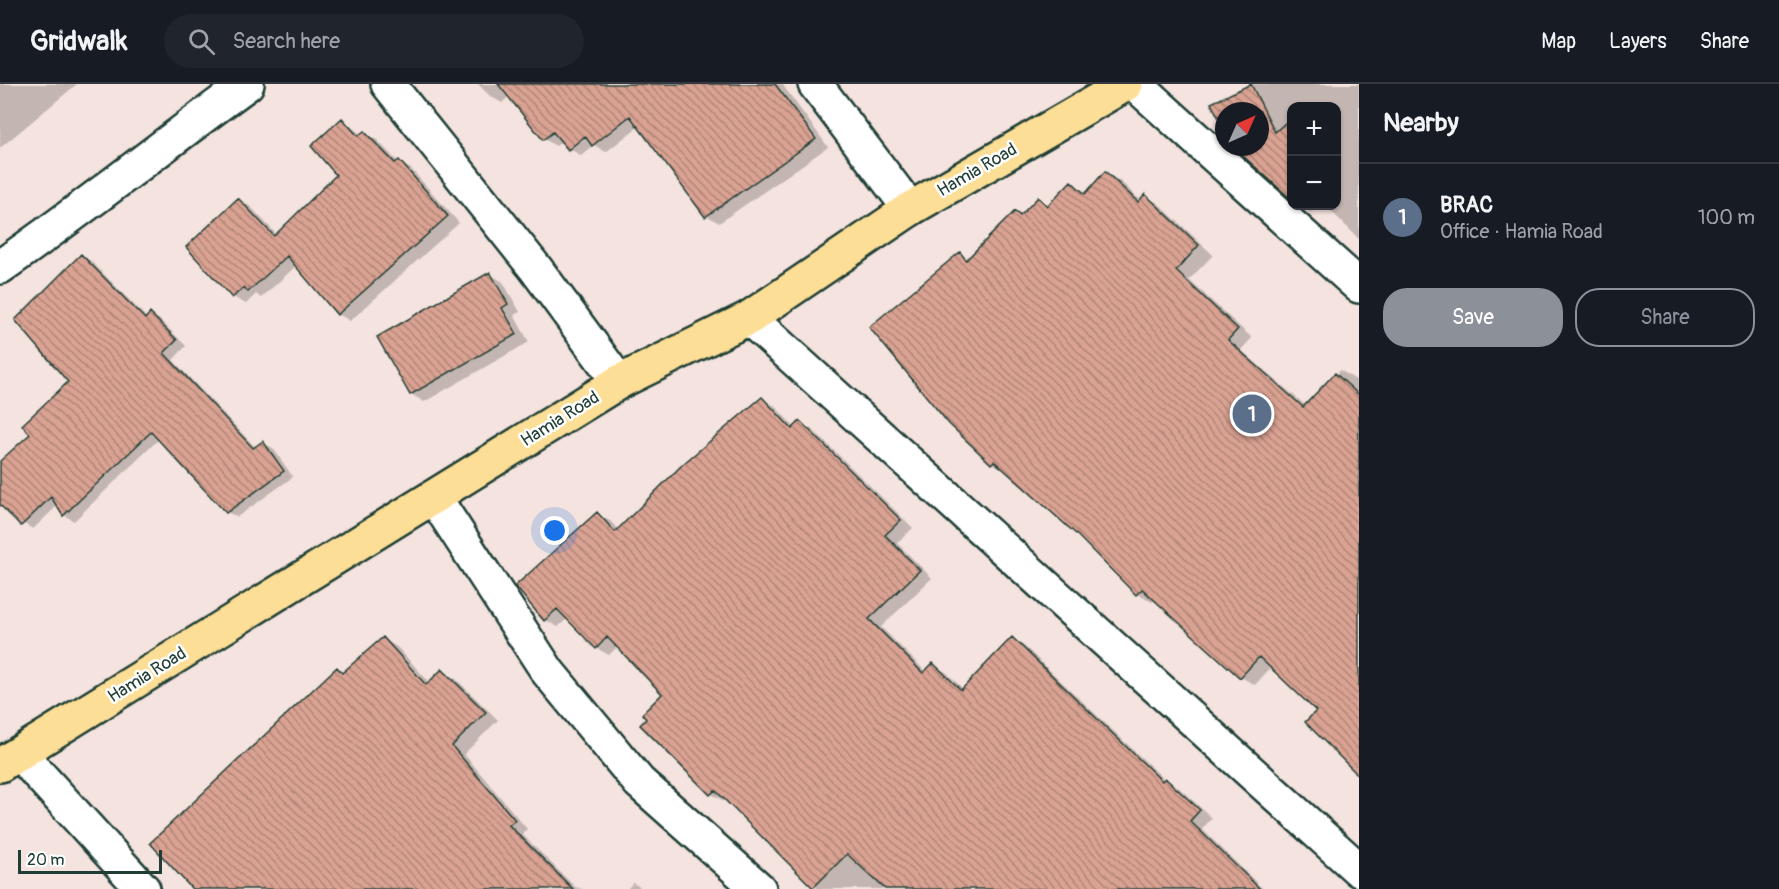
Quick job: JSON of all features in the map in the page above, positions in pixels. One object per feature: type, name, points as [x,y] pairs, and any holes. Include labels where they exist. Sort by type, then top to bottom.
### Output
[{"type":"main road","name":"Hamia Road","points":[[10,760],[619,381],[749,318],[910,209],[1126,84]]},
{"type":"street","points":[[0,267],[67,221],[172,138],[248,84]]},
{"type":"street","points":[[388,84],[536,269],[619,381]]},
{"type":"street","points":[[815,84],[910,209]]},
{"type":"street","points":[[1135,84],[1359,286]]},
{"type":"street","points":[[749,318],[1359,870]]},
{"type":"street","points":[[434,497],[548,672],[639,782],[759,889]]},
{"type":"street","points":[[10,760],[143,889]]},
{"type":"building","points":[[498,84],[775,84],[816,139],[705,217],[630,116],[592,146],[585,136],[568,150],[553,132],[543,140]]},
{"type":"building","points":[[1251,84],[1260,102],[1215,102],[1215,111],[1211,103]]},
{"type":"building","points":[[342,118],[358,136],[364,131],[395,163],[399,160],[448,216],[337,315],[287,256],[248,292],[244,287],[232,298],[186,247],[238,198],[274,236],[336,175],[311,146]]},
{"type":"building","points":[[1269,120],[1275,132],[1287,121],[1287,196],[1243,156],[1269,156]]},
{"type":"building","points":[[1105,171],[1138,202],[1145,194],[1199,245],[1176,271],[1238,329],[1228,340],[1303,407],[1335,373],[1359,395],[1359,776],[1305,722],[1316,711],[1259,657],[1240,678],[1142,589],[1136,595],[1076,534],[994,461],[991,464],[949,424],[869,327],[960,252],[966,260],[1015,211],[1020,216],[1038,197],[1047,206],[1071,181],[1085,194]]},
{"type":"building","points":[[81,254],[145,319],[150,313],[177,340],[164,353],[253,448],[263,441],[284,471],[226,513],[151,432],[63,516],[51,497],[21,526],[0,505],[0,461],[30,434],[22,425],[68,382],[15,320]]},
{"type":"building","points":[[490,272],[508,304],[502,308],[517,334],[410,395],[377,337]]},
{"type":"building","points":[[762,397],[792,429],[800,421],[901,520],[885,535],[920,570],[869,619],[923,673],[933,663],[961,690],[1012,637],[1162,781],[1165,778],[1200,810],[1190,821],[1260,889],[885,889],[847,854],[813,888],[715,790],[710,795],[640,725],[646,719],[642,714],[662,694],[607,637],[596,649],[557,609],[544,621],[515,586],[597,512],[615,532],[683,464]]},
{"type":"building","points":[[383,637],[426,685],[442,669],[486,712],[452,746],[515,820],[509,825],[573,889],[192,889],[150,843],[337,667],[342,673]]},
{"type":"place","name":"BRAC","points":[[1252,414]]}]
